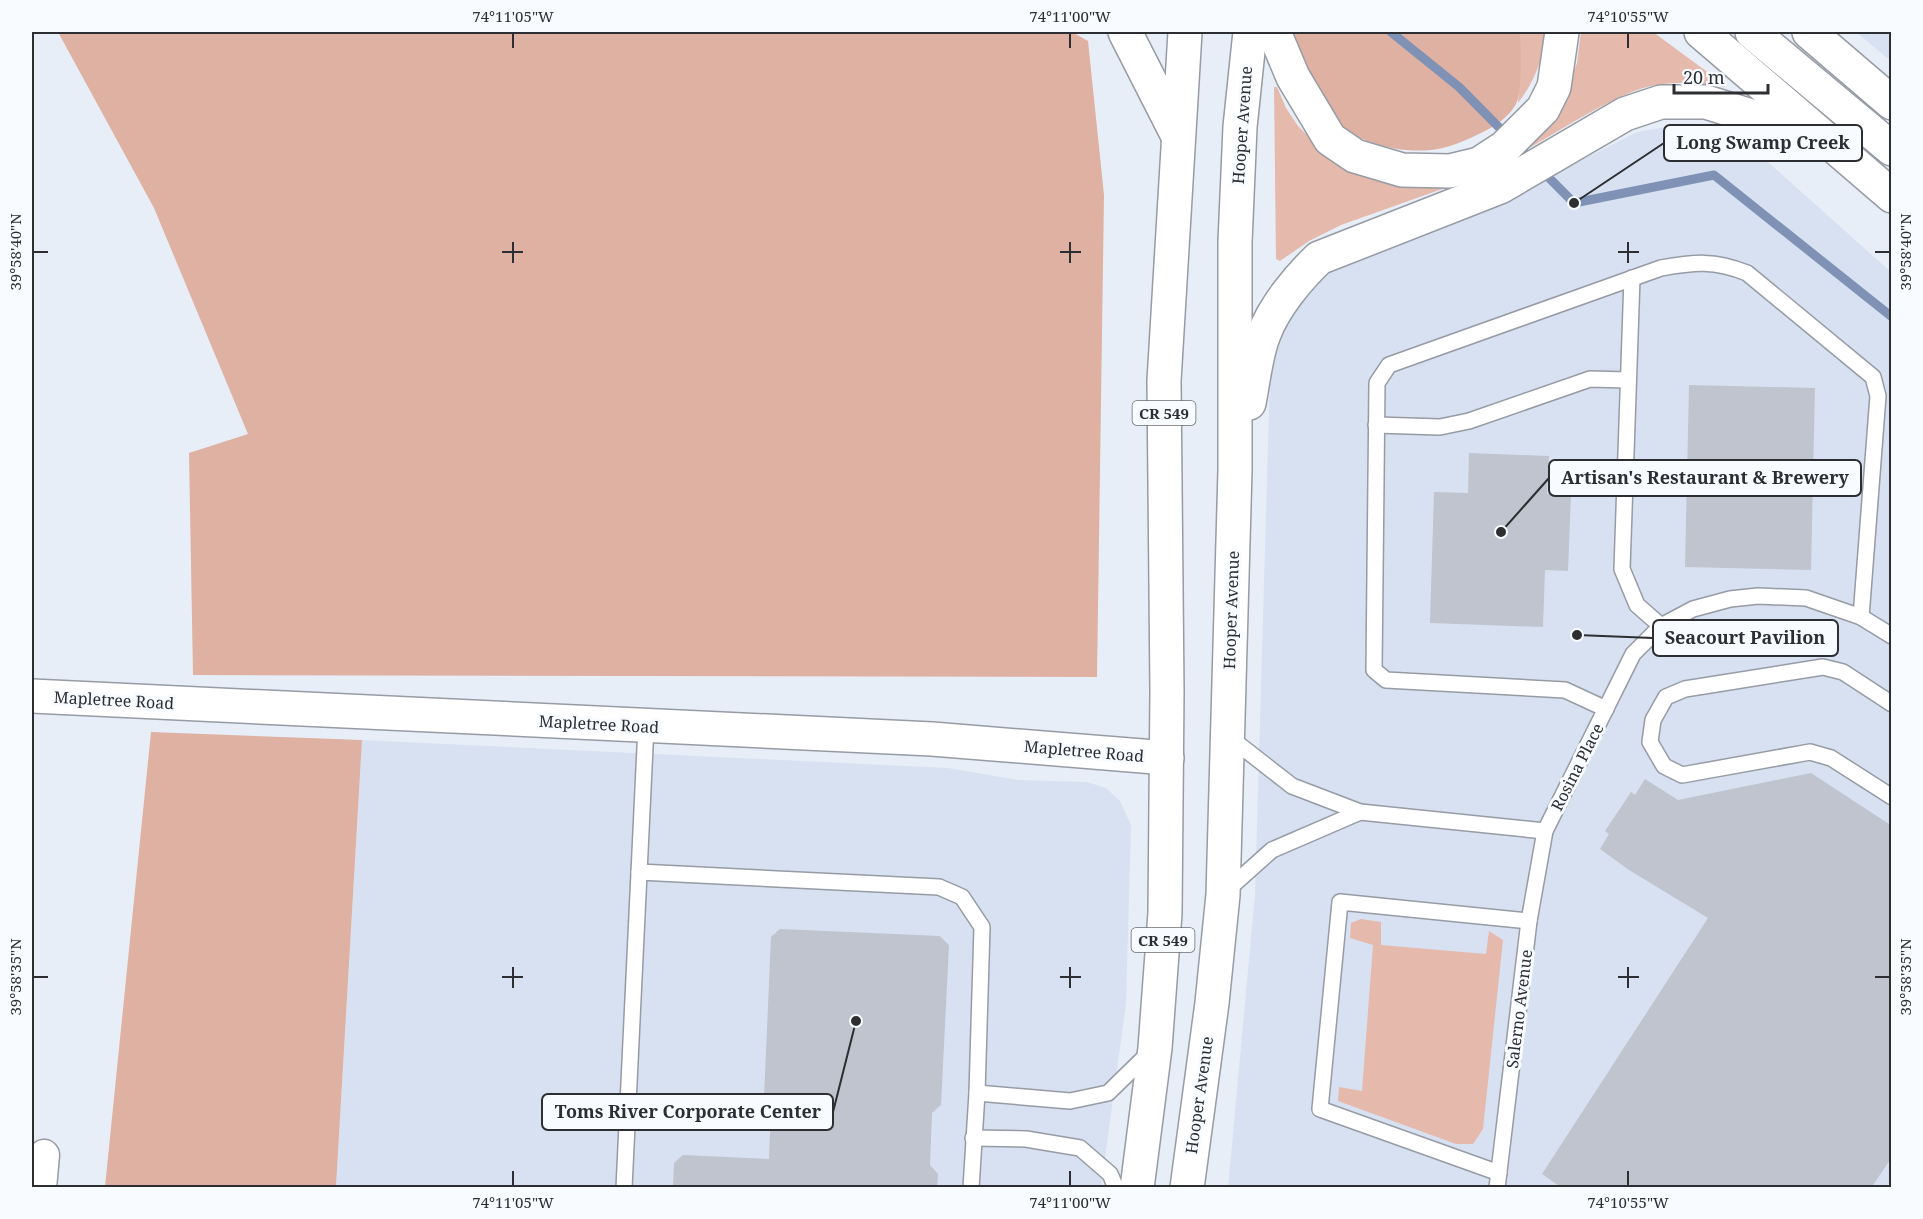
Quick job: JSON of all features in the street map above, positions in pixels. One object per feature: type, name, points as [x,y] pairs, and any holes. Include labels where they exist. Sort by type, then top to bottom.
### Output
[{"type":"main road","points":[[1125,32],[1144,65],[1178,136]]},
{"type":"main road","name":"CR 549","points":[[1137,1188],[1155,1048],[1165,912],[1167,758],[1164,381],[1185,32]]},
{"type":"main road","name":"Hooper Avenue","points":[[1187,1188],[1212,1003],[1223,895],[1235,470],[1235,242],[1240,127],[1250,32]]},
{"type":"main road","points":[[1274,32],[1293,77],[1330,139],[1355,156],[1402,170],[1450,171],[1479,164],[1505,147],[1543,109],[1554,87],[1562,32]]},
{"type":"main road","points":[[1701,32],[1892,196]]},
{"type":"main road","points":[[1752,32],[1892,149]]},
{"type":"main road","points":[[1809,32],[1892,103]]},
{"type":"main road","points":[[1235,470],[1263,335],[1286,297],[1319,258],[1500,187],[1625,114],[1661,102],[1706,102],[1825,139]]},
{"type":"main road","name":"Mapletree Road","points":[[32,696],[932,739],[1167,758]]},
{"type":"street","points":[[41,1188],[44,1155]]},
{"type":"lane","points":[[1606,710],[1565,690],[1526,686],[1386,680],[1374,670],[1377,383],[1389,365],[1661,268],[1694,262],[1726,265],[1747,273],[1873,377],[1878,396],[1861,616]]},
{"type":"lane","points":[[1632,278],[1622,569],[1636,605],[1661,626]]},
{"type":"lane","points":[[1376,425],[1440,427],[1469,421],[1590,379],[1629,380]]},
{"type":"lane","name":"Rosina Place","points":[[1228,736],[1292,786],[1360,812],[1545,831],[1633,654],[1661,626],[1693,609],[1730,599],[1758,596],[1806,598],[1861,616],[1892,636]]},
{"type":"lane","points":[[1892,704],[1843,672],[1823,667],[1685,688],[1666,698],[1653,720],[1650,742],[1664,766],[1682,775],[1810,752],[1831,758],[1892,797]]},
{"type":"lane","points":[[624,1188],[646,726]]},
{"type":"lane","points":[[1223,895],[1272,850],[1360,812]]},
{"type":"lane","name":"Salerno Avenue","points":[[1498,1180],[1529,921],[1545,831]]},
{"type":"lane","points":[[639,872],[939,887],[962,897],[982,927],[977,1093],[971,1188]]},
{"type":"lane","points":[[1498,1180],[1320,1109],[1340,902],[1529,921]]},
{"type":"lane","points":[[977,1093],[1070,1101],[1108,1093],[1155,1048]]},
{"type":"lane","points":[[974,1137],[1026,1139],[1080,1148],[1110,1174],[1116,1188]]},
{"type":"path","points":[[1745,679],[1758,596]]},
{"type":"shaded area","points":[[58,32],[1072,32],[1088,41],[1104,195],[1097,677],[193,675],[189,453],[248,434],[154,208]]},
{"type":"shaded area","points":[[1290,32],[1519,32],[1521,69],[1518,99],[1509,113],[1496,125],[1476,136],[1438,149],[1396,149],[1367,141],[1342,127],[1325,109],[1313,88]]},
{"type":"shaded area","points":[[1519,32],[1546,32],[1537,69],[1518,103],[1520,76]]},
{"type":"shaded area","points":[[1581,32],[1653,32],[1725,87],[1673,83],[1643,88],[1600,107],[1529,148],[1526,144],[1569,85],[1577,63]]},
{"type":"shaded area","points":[[1856,32],[1891,32],[1891,61]]},
{"type":"shaded area","points":[[1274,87],[1277,87],[1286,108],[1298,126],[1316,144],[1444,183],[1445,188],[1341,225],[1309,241],[1280,261],[1276,259]]},
{"type":"shaded area","points":[[1671,126],[1735,140],[1759,154],[1891,272],[1891,1187],[1228,1188],[1255,894],[1270,376],[1277,335],[1296,303],[1320,279],[1349,259],[1482,211],[1637,132]]},
{"type":"shaded area","points":[[151,732],[362,740],[336,1187],[105,1187]]},
{"type":"shaded area","points":[[362,740],[948,768],[1018,780],[1087,782],[1106,788],[1120,801],[1131,825],[1126,1004],[1101,1187],[336,1188]]},
{"type":"shaded area","points":[[1361,919],[1381,922],[1381,945],[1486,954],[1489,931],[1503,940],[1483,1129],[1473,1144],[1456,1144],[1338,1101],[1339,1087],[1362,1091],[1373,945],[1350,938],[1351,923]]},
{"type":"building","points":[[1689,385],[1815,388],[1811,570],[1685,567]]},
{"type":"building","points":[[1469,453],[1549,456],[1547,494],[1571,494],[1568,571],[1545,570],[1543,627],[1430,623],[1434,492],[1468,493]]},
{"type":"building","points":[[1811,773],[1892,826],[1892,1157],[1871,1188],[1562,1188],[1542,1174],[1708,918],[1629,870],[1600,849],[1609,834],[1605,831],[1631,792],[1635,795],[1645,779],[1678,800]]},
{"type":"building","points":[[780,929],[940,936],[949,945],[941,1105],[932,1113],[930,1165],[938,1174],[937,1188],[673,1188],[674,1163],[683,1155],[769,1159],[771,1106],[764,1097],[771,937]]},
{"type":"waterway","points":[[1391,32],[1459,87],[1574,203],[1714,175],[1892,317]]},
{"type":"place","name":"Long Swamp Creek","points":[[1574,203]]},
{"type":"place","name":"Artisan's Restaurant & Brewery","points":[[1501,532]]},
{"type":"place","name":"Seacourt Pavilion","points":[[1577,635]]},
{"type":"place","name":"Toms River Corporate Center","points":[[856,1021]]}]
